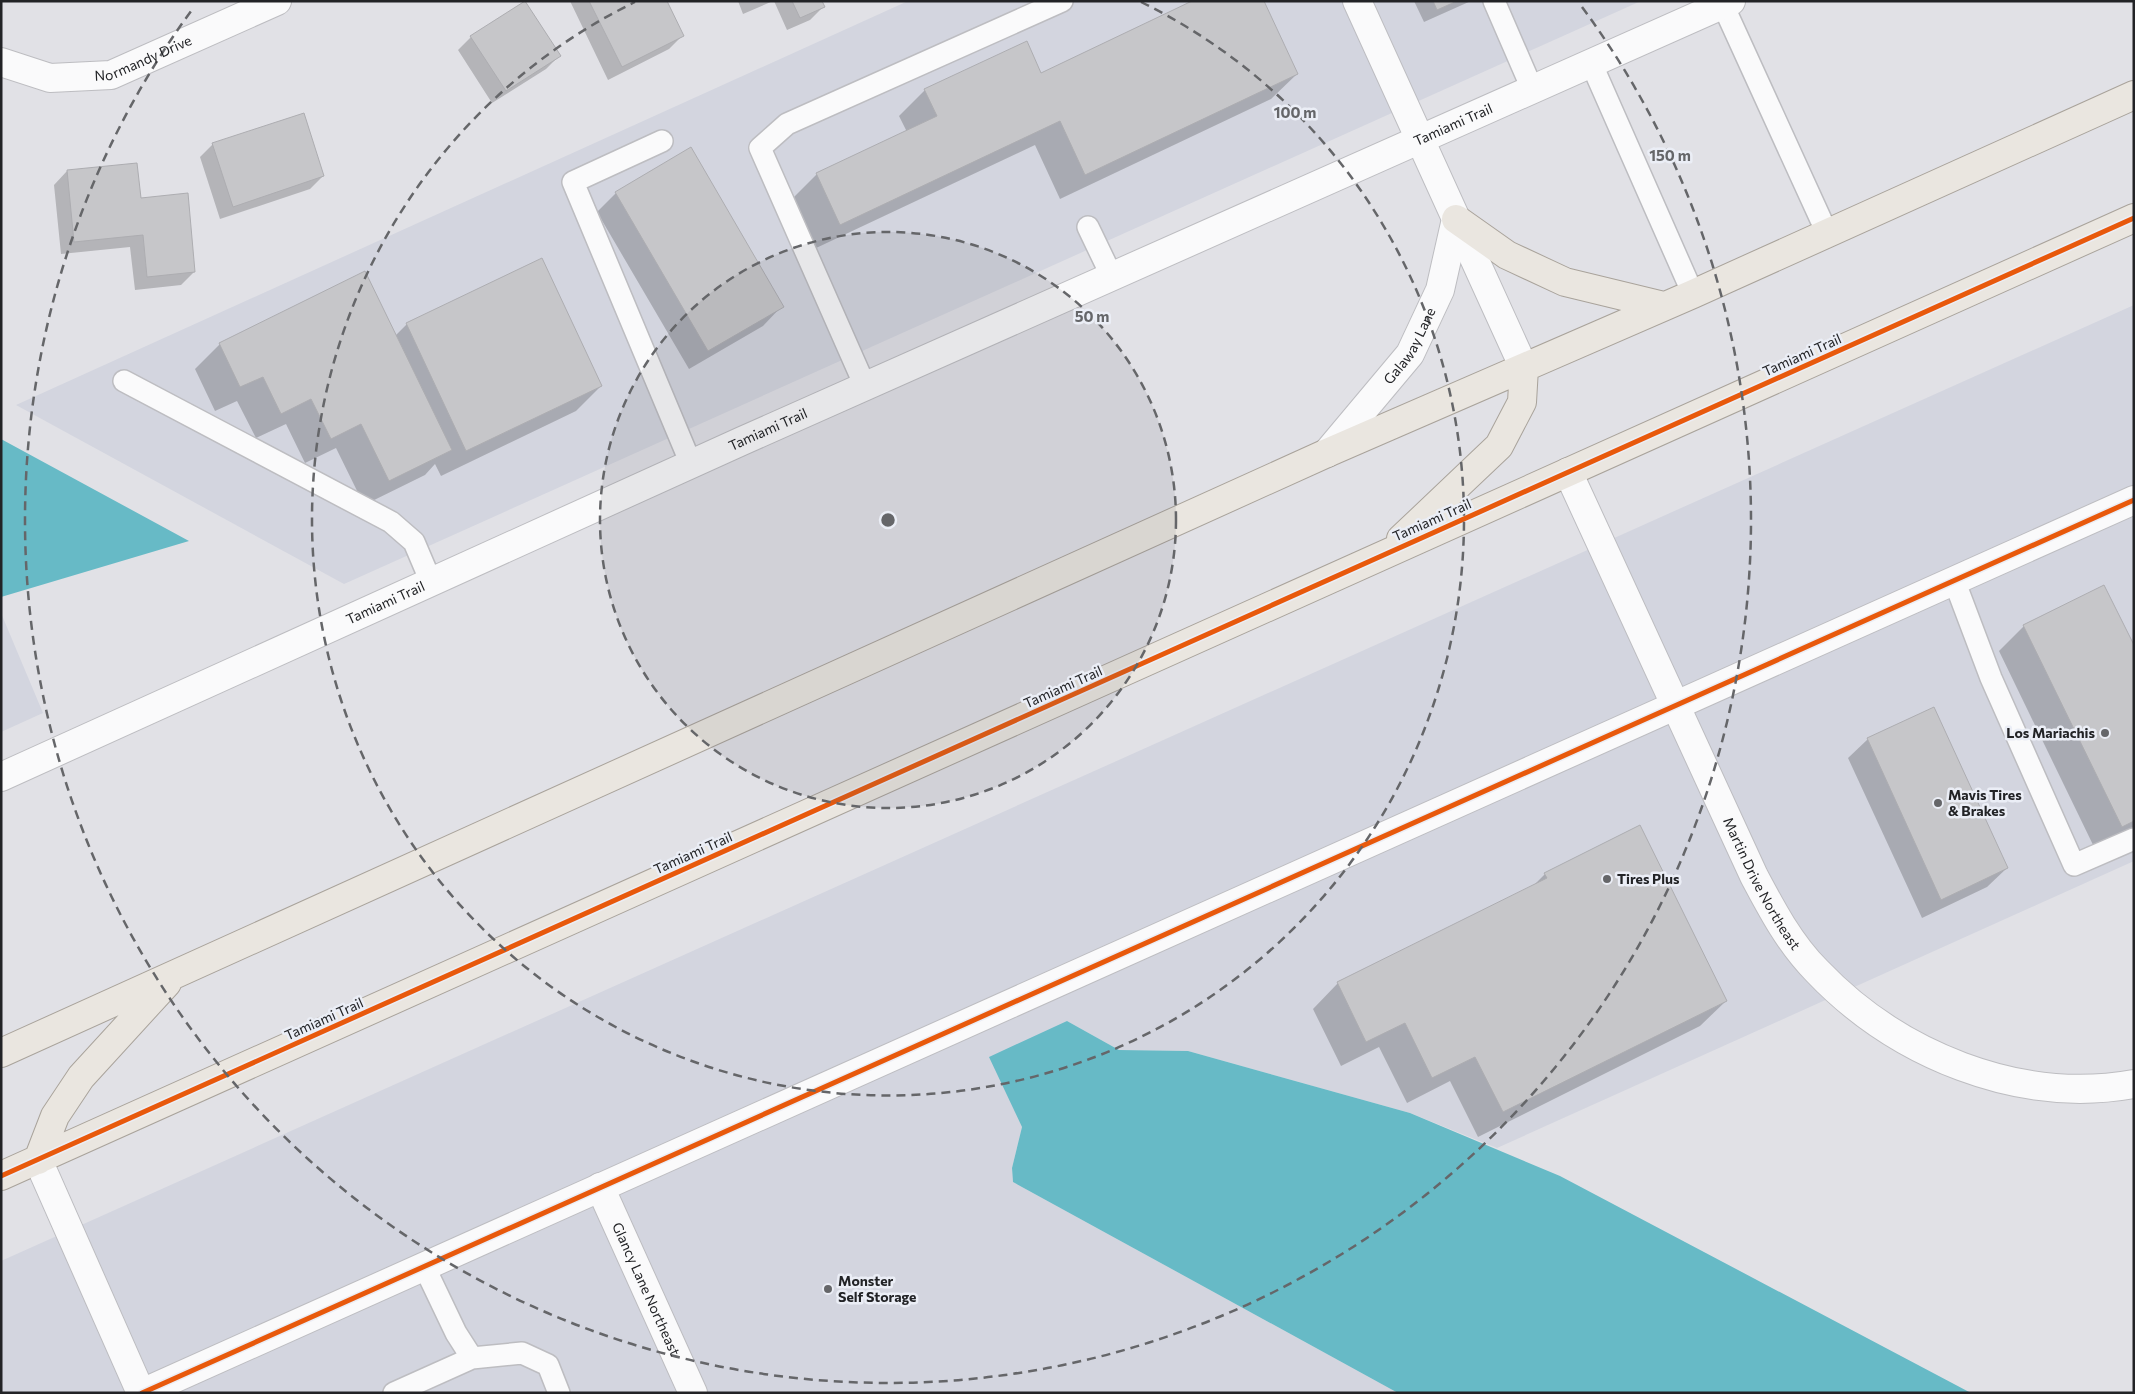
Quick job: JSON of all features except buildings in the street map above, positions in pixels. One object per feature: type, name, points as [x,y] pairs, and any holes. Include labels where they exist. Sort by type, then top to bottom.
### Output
[{"type":"main road","points":[[2,1052],[1327,453],[1693,294],[2134,95]]},
{"type":"main road","name":"Tamiami Trail","points":[[1,1176],[2134,218]]},
{"type":"main road","points":[[1456,220],[1507,255],[1565,282],[1664,306]]},
{"type":"main road","points":[[1385,554],[1499,446],[1522,402],[1524,368]]},
{"type":"main road","points":[[38,1160],[55,1116],[81,1078],[174,974]]},
{"type":"street","name":"Normandy Drive","points":[[1,62],[50,78],[111,75],[277,1]]},
{"type":"street","points":[[1359,2],[1420,141],[1524,368]]},
{"type":"street","name":"Tamiami Trail","points":[[1,777],[691,464],[1592,65],[1727,3]]},
{"type":"street","name":"Galaway Lane","points":[[1327,453],[1410,354],[1440,290],[1456,220]]},
{"type":"street","name":"Martin Drive Northeast","points":[[1568,472],[1677,704],[1754,876],[1781,926],[1816,970],[1857,1009],[1904,1041],[1954,1065],[2009,1081],[2065,1088],[2134,1084]]},
{"type":"street","points":[[38,1160],[142,1393],[2134,500]]},
{"type":"street","name":"Glancy Lane Northeast","points":[[600,1187],[693,1393]]},
{"type":"lane","points":[[865,386],[760,148],[787,124],[1062,1]]},
{"type":"lane","points":[[1494,1],[1533,91]]},
{"type":"lane","points":[[1727,3],[1827,233]]},
{"type":"lane","points":[[1592,65],[1693,294]]},
{"type":"lane","points":[[662,140],[573,182],[691,464]]},
{"type":"lane","points":[[1088,227],[1112,277]]},
{"type":"lane","points":[[124,381],[391,522],[414,542],[431,582]]},
{"type":"lane","points":[[1954,580],[1992,678],[2074,865],[2134,839]]},
{"type":"lane","points":[[424,1266],[456,1333],[472,1358]]},
{"type":"lane","points":[[394,1393],[472,1358],[522,1353],[548,1365],[559,1393]]},
{"type":"shaded area","points":[[908,1],[1641,1],[344,584],[16,405]]},
{"type":"shaded area","points":[[2134,305],[2134,861],[1497,1148],[1410,1113],[1188,1051],[1119,1050],[1067,1021],[1008,1096],[1022,1127],[1012,1168],[1013,1182],[1398,1393],[1,1393],[1,1261]]},
{"type":"shaded area","points":[[1,613],[43,713],[1,732]]},
{"type":"water","points":[[1,439],[189,541],[1,597]]},
{"type":"water","points":[[1067,1021],[1119,1050],[1188,1051],[1410,1113],[1560,1176],[1971,1393],[1398,1393],[1013,1182],[1012,1168],[1022,1127],[989,1057]]},
{"type":"cycle path","points":[[1,1176],[2134,218]]},
{"type":"cycle path","points":[[142,1393],[2134,500]]},
{"type":"place","name":"Los Mariachis","points":[[2105,733]]},
{"type":"place","name":"Mavis Tires & Brakes","points":[[1938,803]]},
{"type":"place","name":"Tires Plus","points":[[1607,879]]},
{"type":"place","name":"Monster Self Storage","points":[[828,1289]]}]
